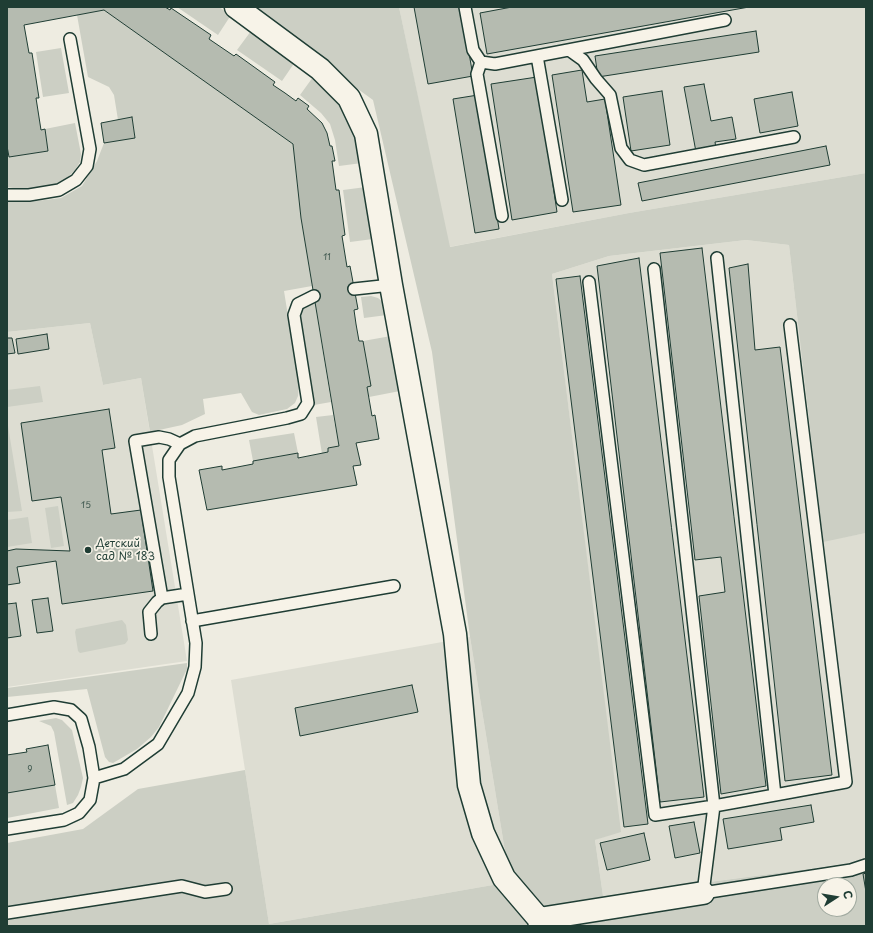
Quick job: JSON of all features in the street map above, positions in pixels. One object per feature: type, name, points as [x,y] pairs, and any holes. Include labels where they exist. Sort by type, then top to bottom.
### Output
[{"type":"street","points":[[236,7],[320,69],[349,98],[366,134],[391,285],[455,634],[469,785],[483,833],[504,878],[540,923],[703,893]]},
{"type":"lane","points":[[465,7],[473,50],[481,62],[478,74],[502,216]]},
{"type":"lane","points":[[481,62],[495,64],[725,20]]},
{"type":"lane","points":[[7,195],[29,195],[59,190],[76,180],[87,166],[90,149],[70,39]]},
{"type":"lane","points":[[570,50],[584,60],[596,79],[610,95],[621,148],[630,160],[644,165],[794,137]]},
{"type":"lane","points":[[537,56],[562,200]]},
{"type":"lane","points":[[717,258],[775,794]]},
{"type":"lane","points":[[654,269],[714,806],[703,893],[851,870],[866,865]]},
{"type":"lane","points":[[589,282],[655,815],[846,782],[790,325]]},
{"type":"lane","points":[[354,289],[391,285]]},
{"type":"lane","points":[[94,778],[124,769],[158,744],[188,693],[195,667],[196,643],[169,477],[169,460],[180,444],[195,436],[301,414],[308,403],[294,315],[298,304],[314,296]]},
{"type":"lane","points":[[162,598],[136,441],[159,438],[169,439],[180,444]]},
{"type":"lane","points":[[192,621],[394,586]]},
{"type":"lane","points":[[151,634],[149,612],[157,602],[162,598],[188,594]]},
{"type":"lane","points":[[7,715],[54,707],[71,710],[81,719],[89,748],[94,778],[90,800],[79,813],[64,820],[7,829]]},
{"type":"lane","points":[[7,913],[182,886],[205,892],[226,889]]},
{"type":"shaded area","points":[[177,7],[219,7],[231,15],[218,35]]},
{"type":"shaded area","points":[[245,7],[399,7],[450,247],[629,213],[866,173],[866,533],[823,542],[789,245],[746,240],[609,256],[552,274],[621,832],[595,840],[603,896],[861,862],[866,892],[866,926],[7,926],[7,843],[83,829],[138,789],[245,770],[269,924],[510,882],[470,637],[432,352],[373,100]]},
{"type":"shaded area","points":[[399,7],[866,7],[866,173],[629,213],[449,247]]},
{"type":"shaded area","points":[[104,10],[293,144],[301,218],[312,286],[284,291],[299,385],[298,396],[295,403],[287,409],[259,415],[252,412],[241,393],[203,399],[205,414],[182,425],[150,432],[141,378],[103,385],[90,323],[7,332],[7,201],[28,202],[61,198],[82,186],[97,161],[104,143],[135,137],[132,117],[118,120],[114,95],[109,87],[88,77],[77,15]]},
{"type":"shaded area","points":[[251,31],[295,62],[282,81],[237,50]]},
{"type":"shaded area","points":[[61,48],[69,93],[43,97],[36,52]]},
{"type":"shaded area","points":[[313,77],[338,98],[351,117],[362,163],[339,166],[335,140],[330,124],[321,113],[300,95]]},
{"type":"shaded area","points":[[75,123],[81,154],[80,162],[75,170],[66,179],[53,185],[41,188],[19,189],[7,187],[7,146],[9,157],[48,151],[45,129]]},
{"type":"shaded area","points":[[366,187],[373,239],[350,242],[343,190]]},
{"type":"shaded area","points":[[746,240],[789,245],[823,541],[866,533],[866,892],[860,862],[603,896],[595,840],[620,831],[552,274],[609,256]]},
{"type":"shaded area","points":[[371,296],[378,298],[383,302],[387,315],[364,318],[361,297]]},
{"type":"shaded area","points":[[315,303],[331,402],[314,405],[299,316],[300,310],[305,305]]},
{"type":"shaded area","name":"Детский сад № 183","points":[[90,323],[103,385],[141,378],[187,661],[7,687],[7,332]]},
{"type":"shaded area","points":[[391,336],[400,391],[369,397],[367,387],[371,386],[363,341]]},
{"type":"shaded area","points":[[40,386],[43,402],[7,407],[7,390]]},
{"type":"shaded area","points":[[333,415],[339,446],[328,448],[328,452],[322,454],[316,417]]},
{"type":"shaded area","points":[[8,426],[22,511],[7,512]]},
{"type":"shaded area","points":[[294,433],[298,453],[253,461],[249,440]]},
{"type":"shaded area","points":[[58,506],[64,546],[51,548],[45,508]]},
{"type":"shaded area","points":[[28,517],[32,543],[7,547],[7,520]]},
{"type":"shaded area","points":[[122,620],[126,625],[128,640],[125,644],[80,653],[78,651],[75,632],[76,629]]},
{"type":"shaded area","points":[[470,637],[510,882],[269,924],[231,680]]},
{"type":"shaded area","points":[[187,663],[187,669],[159,727],[151,737],[137,749],[113,763],[109,762],[105,757],[87,689],[7,697],[7,688]]},
{"type":"shaded area","points":[[56,718],[62,720],[72,730],[83,778],[78,795],[73,803],[67,805],[54,732],[51,726],[39,721]]},
{"type":"shaded area","points":[[55,785],[59,808],[7,818],[7,793]]},
{"type":"building","points":[[7,7],[165,7],[170,10],[171,8],[211,35],[209,39],[234,56],[236,54],[275,82],[273,85],[296,101],[298,98],[309,106],[307,109],[322,123],[327,133],[330,146],[332,146],[335,161],[332,161],[336,190],[339,190],[345,235],[342,236],[347,267],[350,266],[358,309],[354,310],[359,341],[363,341],[371,386],[367,387],[372,416],[375,415],[379,439],[356,443],[361,465],[353,466],[357,485],[207,510],[199,470],[222,466],[222,470],[253,464],[253,461],[298,453],[298,458],[328,452],[328,448],[339,446],[301,218],[293,144],[104,10],[24,25],[29,53],[32,53],[39,98],[36,98],[41,130],[45,129],[48,151],[9,157],[7,146]]},
{"type":"building","points":[[414,7],[461,7],[473,76],[428,84]]},
{"type":"building","points":[[512,7],[749,7],[487,54],[480,13]]},
{"type":"building","points":[[756,31],[759,52],[598,77],[595,56]]},
{"type":"building","points":[[582,70],[587,102],[605,99],[621,205],[573,212],[552,75]]},
{"type":"building","points":[[537,77],[557,212],[512,220],[491,84]]},
{"type":"building","points":[[704,84],[711,121],[732,117],[736,139],[715,142],[716,148],[696,152],[684,87]]},
{"type":"building","points":[[662,91],[670,145],[631,151],[623,97]]},
{"type":"building","points":[[792,92],[798,126],[760,133],[754,99]]},
{"type":"building","points":[[478,95],[499,229],[475,233],[453,99]]},
{"type":"building","points":[[132,117],[135,138],[104,143],[101,123]]},
{"type":"building","points":[[826,146],[830,165],[642,201],[638,183]]},
{"type":"building","points":[[702,248],[766,786],[721,794],[699,596],[725,592],[721,557],[695,560],[660,253]]},
{"type":"building","points":[[639,258],[704,797],[660,802],[597,266]]},
{"type":"building","points":[[748,264],[755,350],[780,347],[832,775],[785,781],[729,268]]},
{"type":"building","points":[[580,276],[648,824],[624,827],[556,279]]},
{"type":"building","points":[[47,334],[49,349],[18,354],[16,339]]},
{"type":"building","points":[[7,338],[12,338],[15,353],[7,354]]},
{"type":"building","points":[[109,409],[115,448],[102,450],[111,514],[141,510],[153,591],[62,604],[56,561],[17,567],[20,583],[7,585],[7,551],[16,549],[70,551],[61,497],[32,501],[21,423]]},
{"type":"building","points":[[48,598],[53,631],[37,633],[32,600]]},
{"type":"building","points":[[16,603],[21,636],[7,638],[7,604]]},
{"type":"building","points":[[412,685],[418,712],[300,736],[295,708]]},
{"type":"building","points":[[48,745],[55,785],[7,793],[7,755],[27,752],[26,749]]},
{"type":"building","points":[[811,805],[814,822],[780,828],[782,840],[728,849],[723,819]]},
{"type":"building","points":[[694,822],[700,853],[675,858],[669,826]]},
{"type":"building","points":[[644,833],[650,860],[607,870],[600,843]]},
{"type":"building","points":[[866,873],[866,892],[863,874]]},
{"type":"place","name":"Детский сад № 183","points":[[88,550]]}]
